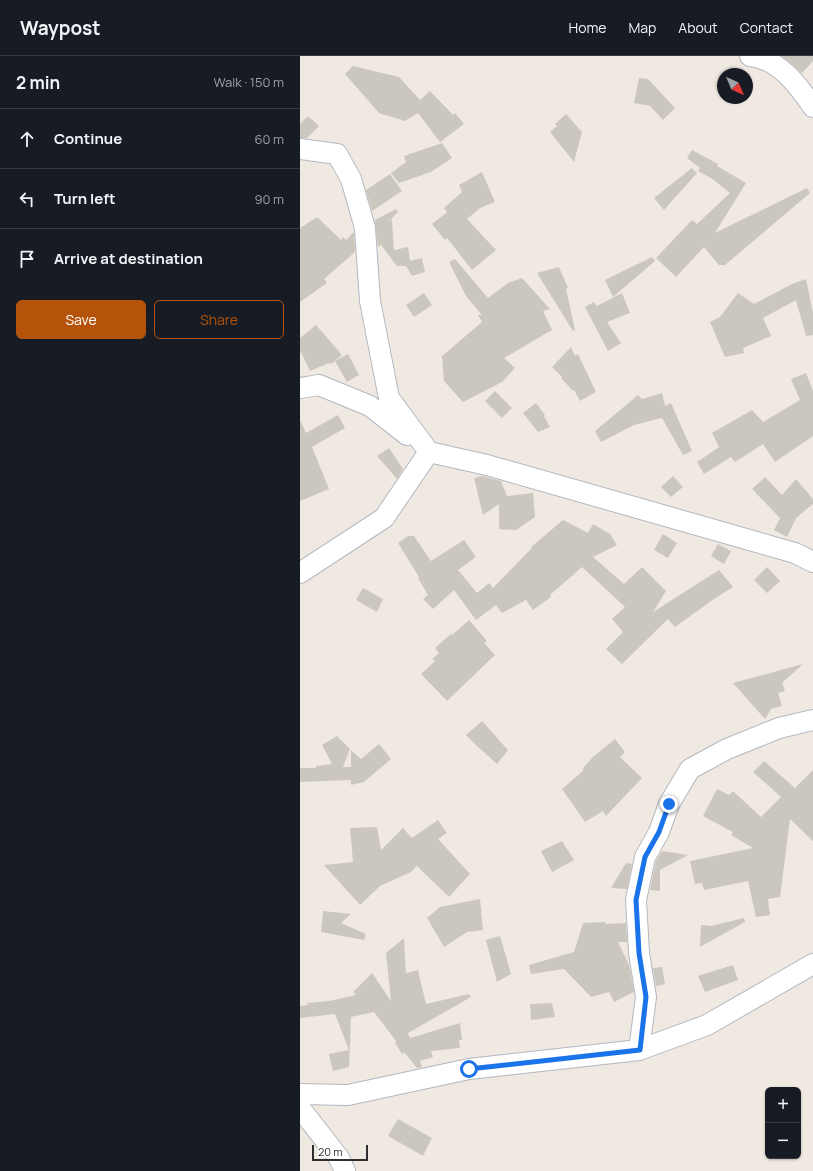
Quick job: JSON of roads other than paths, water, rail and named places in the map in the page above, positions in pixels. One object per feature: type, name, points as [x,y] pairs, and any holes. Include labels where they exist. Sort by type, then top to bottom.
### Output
[{"type":"street","points":[[756,56],[785,71],[813,107]]},
{"type":"street","points":[[300,149],[337,154],[351,179],[365,228],[370,301],[389,398],[429,452]]},
{"type":"street","points":[[300,388],[319,385],[370,406],[429,452],[487,465],[787,550],[813,562]]},
{"type":"street","points":[[300,573],[384,518],[429,452]]},
{"type":"street","points":[[640,1050],[646,997],[639,953],[636,900],[645,857],[659,832],[669,804],[690,769],[727,749],[779,728],[813,720]]},
{"type":"street","points":[[300,1094],[348,1096],[469,1069],[640,1050],[707,1025],[813,964]]},
{"type":"street","points":[[300,1108],[339,1158],[345,1171]]}]
